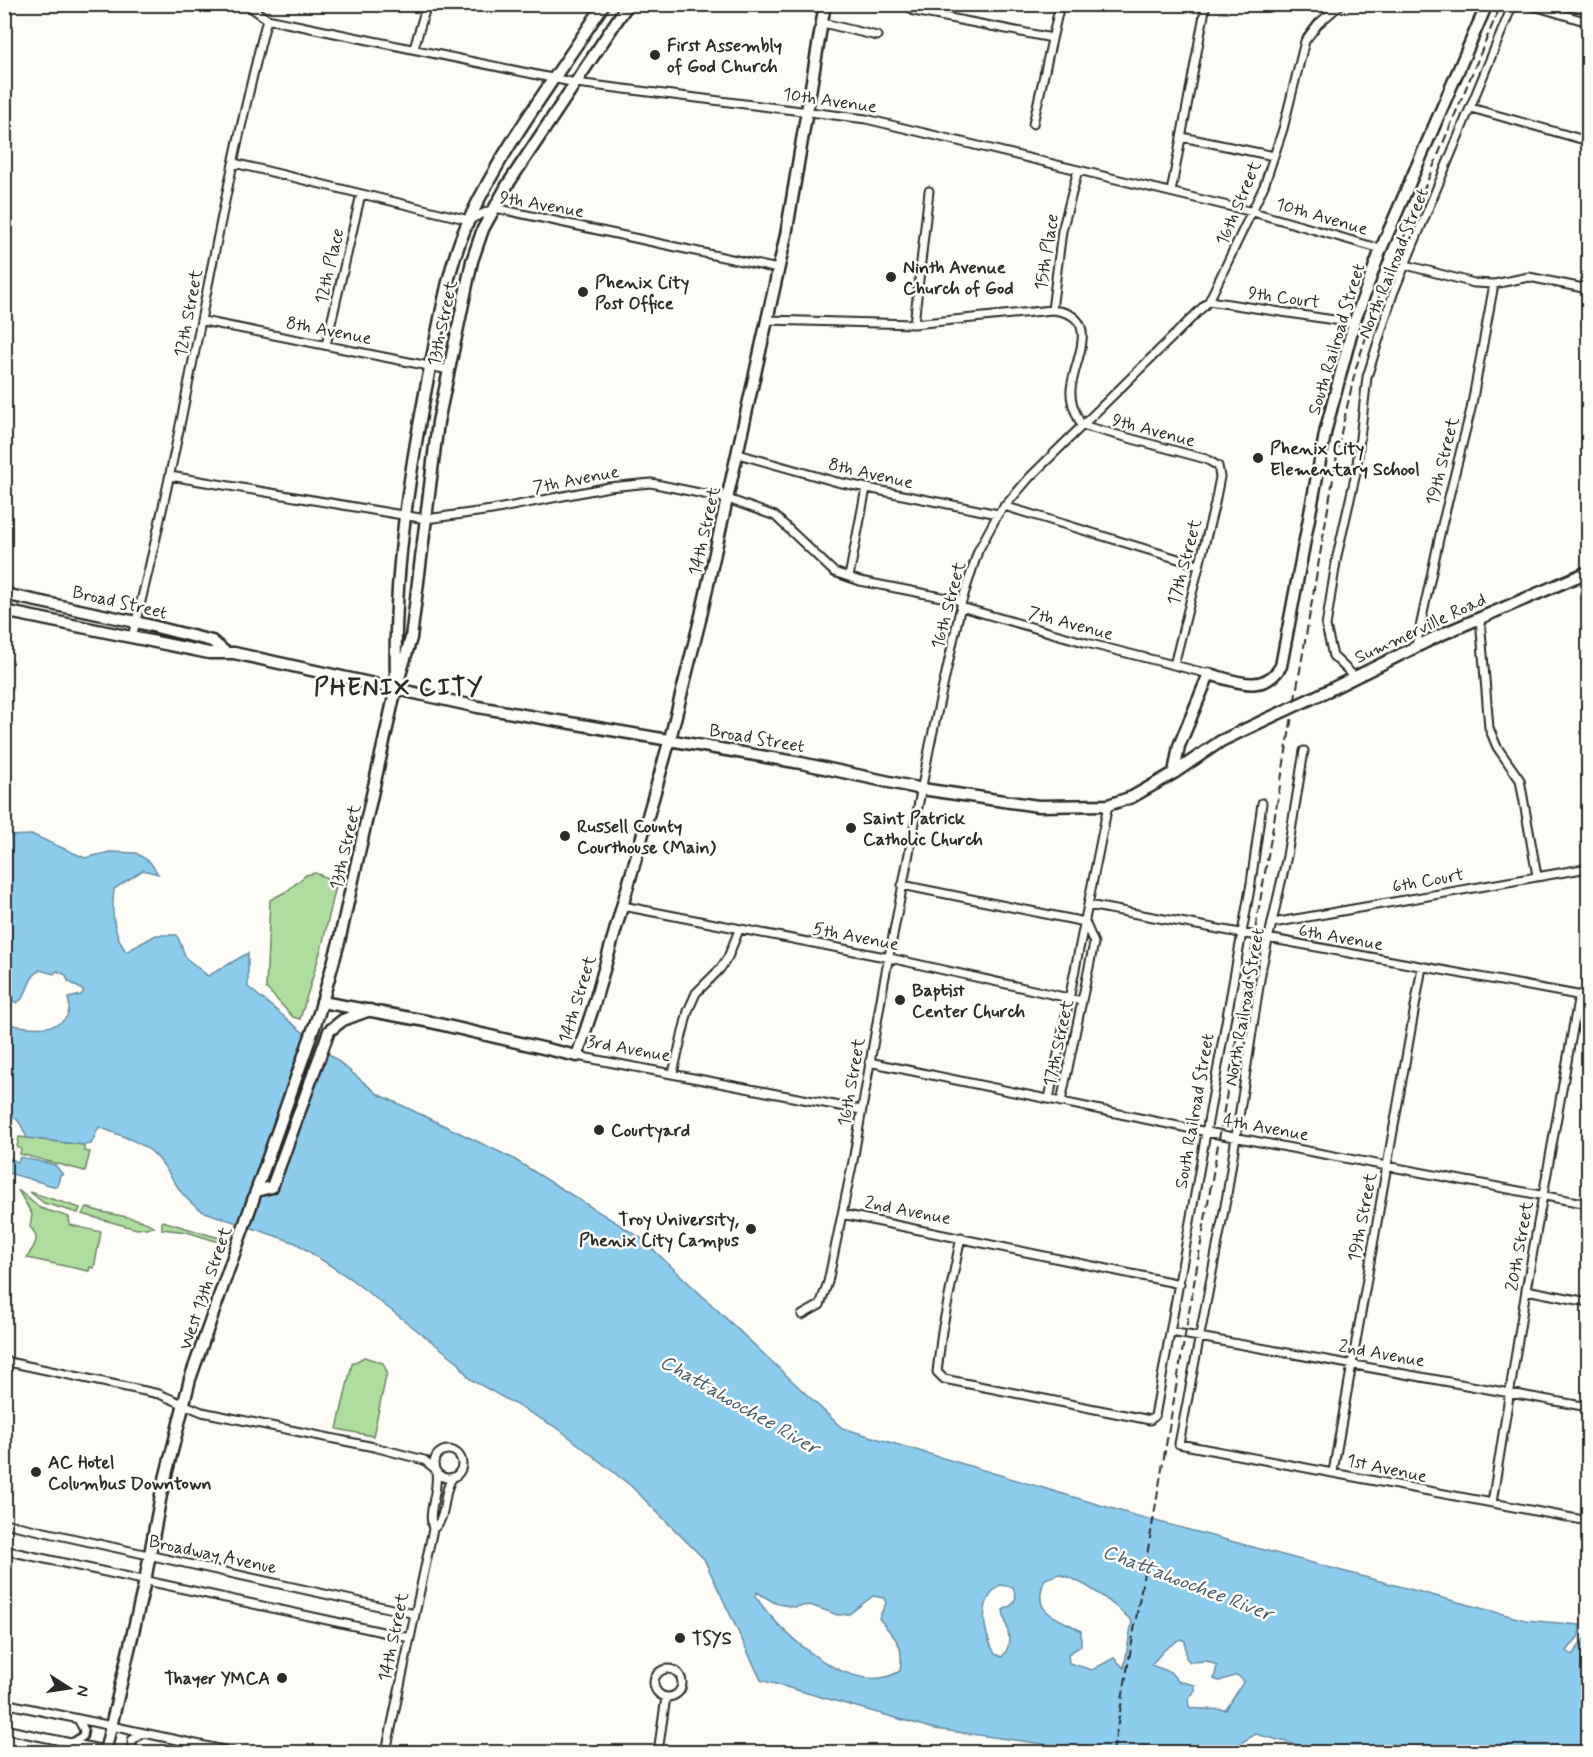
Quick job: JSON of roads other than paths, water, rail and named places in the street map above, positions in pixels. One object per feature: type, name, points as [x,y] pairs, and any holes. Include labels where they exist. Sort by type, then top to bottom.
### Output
[{"type":"main road","name":"13th Street","points":[[396,688],[395,628],[406,516],[431,366],[455,257],[469,220],[508,149],[604,4]]},
{"type":"main road","name":"13th Street","points":[[320,1007],[358,864],[396,688],[411,638],[432,461],[472,261],[483,229],[524,158],[628,4]]},
{"type":"main road","name":"14th Street","points":[[577,1056],[623,906],[670,739],[728,499],[796,186],[825,4]]},
{"type":"main road","name":"South Railroad Street","points":[[1209,674],[1253,684],[1264,683],[1275,677],[1281,666],[1326,429],[1354,323],[1381,249],[1487,4]]},
{"type":"main road","name":"Summerville Road","points":[[1267,719],[1416,646],[1588,573]]},
{"type":"main road","name":"Broad Street","points":[[4,594],[212,641],[224,651]]},
{"type":"main road","name":"Broad Street","points":[[7,611],[209,653],[224,651],[478,707],[826,767],[922,789],[1038,806],[1108,805],[1132,796],[1174,773],[1221,741],[1267,719]]},
{"type":"main road","points":[[1174,773],[1179,746],[1209,674]]},
{"type":"main road","name":"3rd Avenue","points":[[320,1007],[370,1010],[531,1043],[577,1056]]},
{"type":"main road","name":"West 13th Street","points":[[145,1581],[161,1495],[190,1379],[320,1007]]},
{"type":"main road","points":[[256,1191],[272,1187],[329,1031],[343,1020],[370,1010]]},
{"type":"main road","points":[[108,1752],[111,1726],[145,1581]]},
{"type":"street","points":[[246,4],[267,19]]},
{"type":"street","points":[[414,48],[427,4]]},
{"type":"street","points":[[1033,124],[1060,4]]},
{"type":"street","points":[[1171,192],[1206,4]]},
{"type":"street","name":"16th Street","points":[[802,1315],[820,1305],[828,1282],[902,885],[961,604],[978,551],[1004,506],[1081,425],[1209,301],[1253,212],[1274,156],[1305,41],[1318,24],[1341,4]]},
{"type":"street","name":"North Railroad Street","points":[[1354,676],[1333,656],[1329,646],[1326,616],[1356,472],[1367,377],[1393,294],[1514,4]]},
{"type":"street","points":[[1527,4],[1588,22]]},
{"type":"street","points":[[907,5],[914,11],[1053,38]]},
{"type":"street","name":"10th Avenue","points":[[267,19],[576,83],[866,118],[1003,149],[1078,170],[1253,212],[1381,249]]},
{"type":"street","name":"12th Street","points":[[132,638],[170,476],[234,163],[267,19]]},
{"type":"street","points":[[823,23],[877,36]]},
{"type":"street","points":[[1471,108],[1588,141]]},
{"type":"street","points":[[1182,137],[1274,156]]},
{"type":"street","points":[[234,163],[469,220]]},
{"type":"street","name":"15th Place","points":[[1078,170],[1062,231],[1052,309],[1066,311],[1076,317],[1081,328],[1082,352],[1071,398],[1081,425]]},
{"type":"street","points":[[914,324],[929,191]]},
{"type":"street","name":"12th Place","points":[[327,345],[362,194]]},
{"type":"street","name":"9th Avenue","points":[[469,220],[495,208],[778,269]]},
{"type":"street","points":[[1406,265],[1474,283],[1494,284],[1529,277],[1588,289]]},
{"type":"street","name":"19th Street","points":[[1416,646],[1442,525],[1471,409],[1494,284]]},
{"type":"street","name":"9th Court","points":[[1209,301],[1354,323]]},
{"type":"street","points":[[767,320],[914,324],[1052,309]]},
{"type":"street","name":"8th Avenue","points":[[203,321],[449,370]]},
{"type":"street","name":"9th Avenue","points":[[1081,425],[1206,459],[1218,466]]},
{"type":"street","name":"8th Avenue","points":[[738,454],[866,488],[998,514]]},
{"type":"street","name":"17th Street","points":[[1174,665],[1215,503],[1220,477],[1218,466]]},
{"type":"street","name":"7th Avenue","points":[[170,476],[426,519],[492,510],[630,484],[651,483],[728,499],[783,522],[826,565],[849,577],[961,604],[1174,665]]},
{"type":"street","points":[[849,577],[866,488]]},
{"type":"street","points":[[1004,506],[1198,565]]},
{"type":"street","points":[[4,632],[7,611]]},
{"type":"street","points":[[1480,618],[1489,728],[1497,747],[1520,780],[1537,876]]},
{"type":"street","points":[[1174,665],[1209,674]]},
{"type":"street","name":"North Railroad Street","points":[[1179,1444],[1236,1137],[1262,967],[1274,923],[1304,751]]},
{"type":"street","name":"South Railroad Street","points":[[962,1237],[942,1330],[937,1372],[944,1379],[1150,1420],[1155,1416],[1242,934],[1262,803]]},
{"type":"street","name":"17th Street","points":[[1048,1099],[1108,805]]},
{"type":"street","name":"6th Court","points":[[1274,923],[1588,868]]},
{"type":"street","points":[[902,885],[1085,922]]},
{"type":"street","name":"6th Avenue","points":[[1088,905],[1588,997]]},
{"type":"street","name":"5th Avenue","points":[[623,906],[890,958],[1082,1001]]},
{"type":"street","name":"17th Street","points":[[1061,1102],[1094,943],[1085,922]]},
{"type":"street","points":[[674,1073],[687,1011],[696,993],[720,969],[738,930]]},
{"type":"street","name":"19th Street","points":[[1333,1472],[1422,967]]},
{"type":"street","name":"20th Street","points":[[1492,1503],[1526,1290],[1579,996]]},
{"type":"street","name":"3rd Avenue","points":[[577,1056],[861,1110]]},
{"type":"street","name":"4th Avenue","points":[[869,1062],[1207,1132],[1588,1204]]},
{"type":"street","name":"2nd Avenue","points":[[842,1214],[962,1237],[1180,1284]]},
{"type":"street","points":[[1526,1290],[1588,1302]]},
{"type":"street","name":"2nd Avenue","points":[[1171,1332],[1588,1407]]},
{"type":"street","points":[[4,1361],[159,1394],[202,1412],[424,1460],[444,1478],[454,1477]]},
{"type":"street","name":"1st Avenue","points":[[1179,1444],[1333,1472],[1438,1495],[1588,1521]]},
{"type":"street","name":"14th Street","points":[[386,1752],[433,1529],[431,1518],[438,1487],[435,1470],[436,1454],[446,1449],[453,1450],[460,1456],[462,1465],[449,1484],[441,1520],[433,1529]]},
{"type":"street","points":[[424,1460],[436,1454]]},
{"type":"street","name":"Broadway Avenue","points":[[4,1523],[415,1614]]},
{"type":"street","points":[[4,1550],[410,1638]]},
{"type":"street","points":[[671,1669],[680,1676],[681,1686],[677,1694],[666,1697],[658,1693],[655,1683],[658,1674],[671,1669]]},
{"type":"street","points":[[658,1752],[666,1697]]},
{"type":"street","points":[[4,1703],[233,1752]]},
{"type":"street","points":[[72,1743],[83,1736],[84,1730],[78,1719]]},
{"type":"street","points":[[4,1729],[108,1752]]},
{"type":"street","points":[[132,1752],[132,1740],[143,1733]]},
{"type":"water","name":"Chattahoochee River","points":[[33,835],[85,858],[110,852],[136,853],[150,862],[158,874],[143,870],[114,889],[114,922],[118,937],[126,952],[156,935],[177,935],[186,958],[208,976],[248,953],[248,987],[378,1094],[512,1158],[641,1238],[842,1428],[1137,1516],[1525,1620],[1580,1625],[1579,1636],[1567,1651],[1572,1655],[1584,1639],[1588,1640],[1588,1752],[1324,1752],[1256,1734],[1225,1752],[1122,1752],[1058,1746],[935,1729],[761,1680],[704,1559],[631,1486],[559,1429],[470,1379],[457,1361],[348,1277],[296,1243],[202,1211],[193,1205],[157,1157],[138,1143],[99,1127],[91,1144],[27,1138],[16,1119],[5,1112],[5,1023],[25,1027],[48,1027],[58,1024],[69,1010],[68,998],[81,995],[84,991],[68,981],[66,975],[57,971],[54,974],[40,970],[32,978],[24,995],[17,1003],[9,999],[5,1003],[5,836]],"holes":[[[1059,1574],[1079,1582],[1107,1600],[1132,1621],[1124,1668],[1114,1658],[1092,1670],[1069,1663],[1068,1654],[1081,1646],[1081,1631],[1055,1617],[1043,1607],[1041,1591],[1045,1579]],[[1000,1585],[1013,1587],[1016,1598],[1012,1605],[1003,1610],[1009,1640],[1002,1657],[995,1654],[985,1627],[985,1609],[993,1592]],[[757,1592],[775,1603],[793,1607],[810,1605],[838,1615],[849,1614],[873,1596],[884,1598],[886,1603],[879,1618],[900,1647],[900,1671],[882,1678],[861,1677],[841,1671],[800,1645],[767,1612],[756,1597]],[[1180,1639],[1185,1641],[1186,1658],[1190,1662],[1208,1661],[1217,1666],[1214,1679],[1219,1681],[1237,1675],[1244,1681],[1226,1710],[1189,1707],[1188,1699],[1195,1691],[1195,1685],[1178,1681],[1170,1672],[1151,1665],[1164,1650]]]},
{"type":"water","points":[[4,1156],[18,1162],[20,1157],[55,1165],[63,1175],[60,1175],[57,1187],[5,1172]]},
{"type":"railway","points":[[1113,1752],[1341,433],[1356,368],[1379,297],[1501,4]]},
{"type":"place","name":"First Assembly of God Church","points":[[655,55]]},
{"type":"place","name":"Ninth Avenue Church of God","points":[[891,277]]},
{"type":"place","name":"Phenix City Post Office","points":[[583,292]]},
{"type":"place","name":"Phenix City Elementary School","points":[[1258,458]]},
{"type":"place","name":"Saint Patrick Catholic Church","points":[[851,828]]},
{"type":"place","name":"Russell County Courthouse (Main)","points":[[565,836]]},
{"type":"place","name":"Baptist Center Church","points":[[900,1000]]},
{"type":"place","name":"Courtyard","points":[[599,1130]]},
{"type":"place","name":"Troy University, Phenix City Campus","points":[[751,1229]]},
{"type":"place","name":"AC Hotel Columbus Downtown","points":[[36,1472]]},
{"type":"place","name":"TSYS","points":[[680,1638]]},
{"type":"place","name":"Thayer YMCA","points":[[282,1678]]},
{"type":"district","name":"PHENIX CITY","points":[[399,687]]}]
